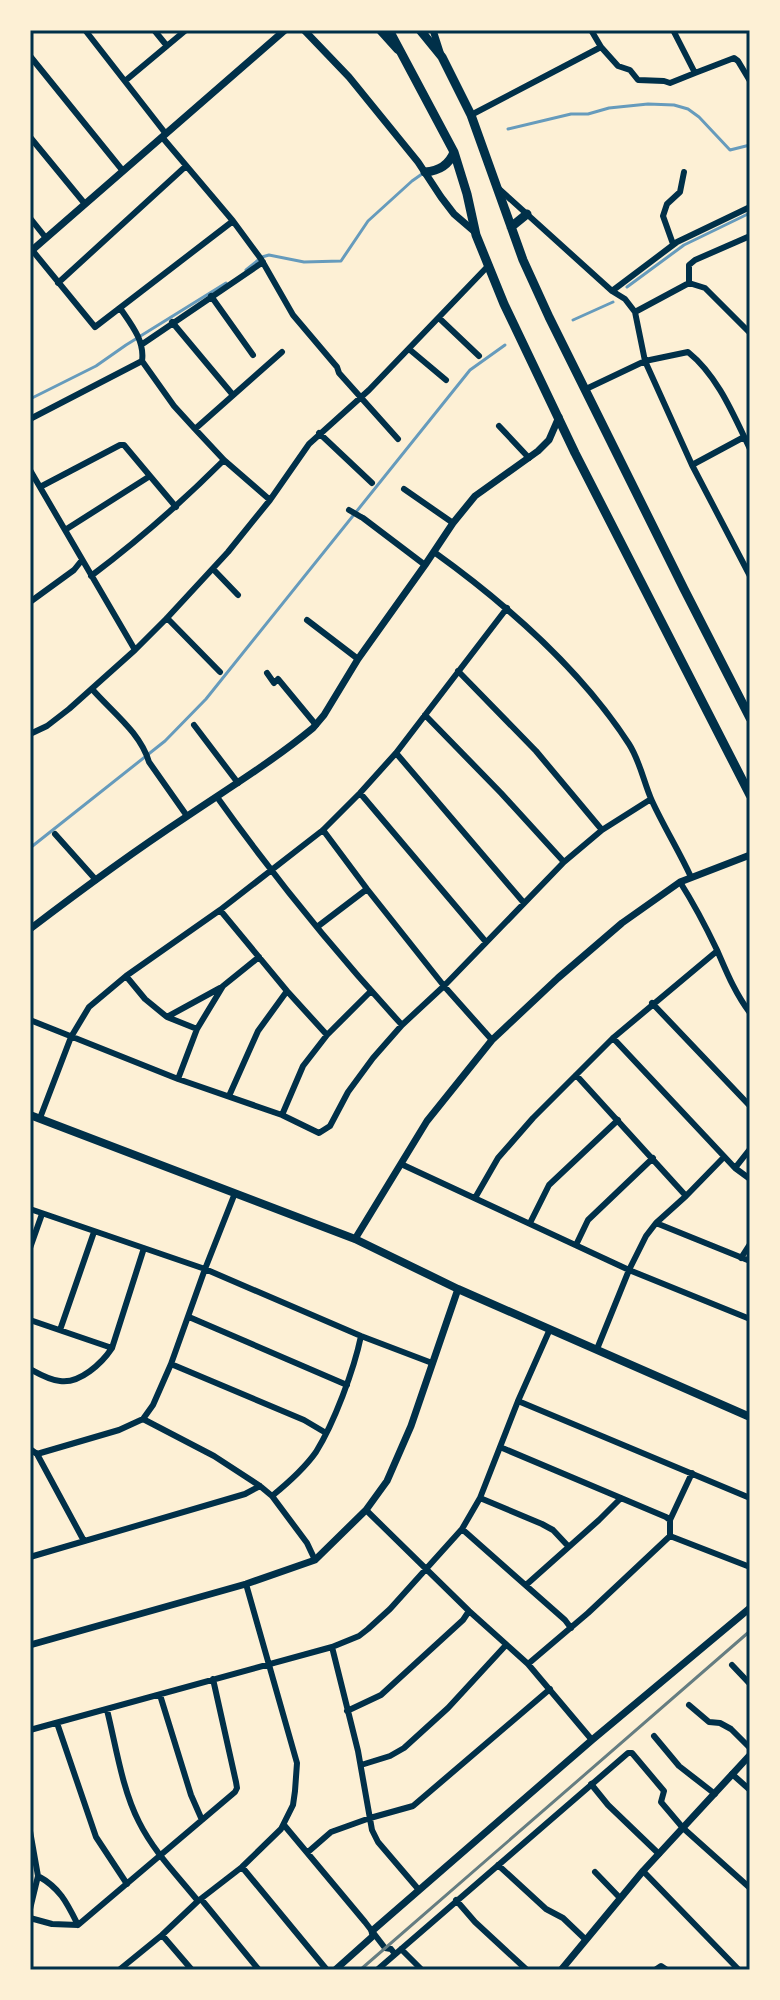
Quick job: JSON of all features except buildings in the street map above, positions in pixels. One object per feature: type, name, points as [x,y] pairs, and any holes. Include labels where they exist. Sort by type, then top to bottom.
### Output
[{"type":"main road","points":[[389,30],[454,152],[475,232],[515,328],[575,453],[750,795]]},
{"type":"main road","points":[[420,30],[442,57],[471,115],[511,227],[549,317],[750,718]]},
{"type":"main road","points":[[425,172],[443,167],[454,152]]},
{"type":"main road","points":[[511,227],[527,214]]},
{"type":"main road","points":[[30,1115],[355,1239],[458,1289],[750,1417]]},
{"type":"street","points":[[85,30],[186,166],[261,259],[293,315],[398,439]]},
{"type":"street","points":[[154,30],[167,46]]},
{"type":"street","points":[[125,81],[186,30]]},
{"type":"street","points":[[233,221],[95,326],[31,251],[285,30]]},
{"type":"street","points":[[304,30],[349,77],[425,172],[454,214],[475,232]]},
{"type":"street","points":[[379,30],[407,60]]},
{"type":"street","points":[[433,30],[442,57]]},
{"type":"street","points":[[591,30],[618,66],[630,70],[638,80],[670,83],[734,58],[750,81]]},
{"type":"street","points":[[673,30],[695,73]]},
{"type":"street","points":[[471,115],[601,47]]},
{"type":"street","points":[[30,56],[123,171]]},
{"type":"street","points":[[30,137],[85,204]]},
{"type":"street","points":[[58,283],[186,166]]},
{"type":"street","points":[[673,244],[663,216],[667,204],[680,192],[684,172]]},
{"type":"street","points":[[498,188],[625,299],[635,312],[645,361],[692,465],[748,566],[750,576]]},
{"type":"street","points":[[614,292],[673,244],[750,207]]},
{"type":"street","points":[[30,218],[46,238]]},
{"type":"street","points":[[689,283],[689,265],[695,260],[750,236]]},
{"type":"street","points":[[140,340],[211,296],[261,259]]},
{"type":"street","points":[[30,734],[47,726],[92,689],[167,618],[213,569],[270,500],[319,433],[362,397],[489,265]]},
{"type":"street","points":[[635,312],[689,283],[705,288],[750,333]]},
{"type":"street","points":[[211,296],[253,355]]},
{"type":"street","points":[[120,308],[140,340],[142,361],[174,406],[224,460],[270,500]]},
{"type":"street","points":[[439,318],[479,356]]},
{"type":"street","points":[[172,322],[233,395]]},
{"type":"street","points":[[409,349],[446,380]]},
{"type":"street","points":[[195,429],[282,352]]},
{"type":"street","points":[[586,389],[645,361],[690,352],[727,401],[750,449]]},
{"type":"street","points":[[30,419],[142,361]]},
{"type":"street","points":[[30,929],[316,725],[453,523],[475,496],[549,440],[559,417]]},
{"type":"street","points":[[499,426],[529,458]]},
{"type":"street","points":[[319,433],[372,483]]},
{"type":"street","points":[[692,465],[744,437]]},
{"type":"street","points":[[40,487],[120,445],[126,446],[176,507]]},
{"type":"street","points":[[91,576],[176,507],[224,460]]},
{"type":"street","points":[[30,470],[135,650]]},
{"type":"street","points":[[65,530],[150,476]]},
{"type":"street","points":[[404,489],[453,523]]},
{"type":"street","points":[[349,510],[425,565]]},
{"type":"street","points":[[434,552],[507,608],[560,659],[601,706],[630,747],[651,799],[691,877]]},
{"type":"street","points":[[30,602],[74,570],[82,560]]},
{"type":"street","points":[[213,569],[238,595]]},
{"type":"street","points":[[40,1118],[71,1037],[89,1007],[126,976],[220,910],[323,830],[396,753],[507,608]]},
{"type":"street","points":[[167,618],[220,672]]},
{"type":"street","points":[[307,620],[358,659]]},
{"type":"street","points":[[458,671],[536,751],[602,830]]},
{"type":"street","points":[[267,673],[274,683],[278,679],[316,725]]},
{"type":"street","points":[[92,689],[130,729],[187,816]]},
{"type":"street","points":[[425,715],[564,862]]},
{"type":"street","points":[[194,725],[238,783]]},
{"type":"street","points":[[396,753],[524,903]]},
{"type":"street","points":[[360,793],[486,942]]},
{"type":"street","points":[[217,797],[317,927],[402,1025]]},
{"type":"street","points":[[30,1020],[323,1132],[330,1126],[348,1092],[373,1058],[402,1025],[564,862],[602,830],[651,799]]},
{"type":"street","points":[[323,830],[444,986],[492,1040]]},
{"type":"street","points":[[55,834],[96,880]]},
{"type":"street","points":[[355,1239],[427,1121],[492,1040],[622,923],[680,882],[750,855]]},
{"type":"street","points":[[680,882],[727,976],[750,1013]]},
{"type":"street","points":[[317,927],[367,889]]},
{"type":"street","points":[[220,910],[327,1035]]},
{"type":"street","points":[[475,1198],[498,1158],[533,1118],[613,1038],[717,951]]},
{"type":"street","points":[[167,1017],[223,986],[259,957]]},
{"type":"street","points":[[126,976],[145,999],[167,1017],[197,1029]]},
{"type":"street","points":[[178,1079],[197,1029],[223,986]]},
{"type":"street","points":[[229,1096],[258,1031],[287,991]]},
{"type":"street","points":[[282,1115],[303,1066],[327,1035],[371,991]]},
{"type":"street","points":[[652,1003],[750,1106]]},
{"type":"street","points":[[613,1038],[724,1157],[750,1179]]},
{"type":"street","points":[[576,1075],[686,1196]]},
{"type":"street","points":[[530,1223],[549,1185],[618,1120]]},
{"type":"street","points":[[735,1168],[750,1149]]},
{"type":"street","points":[[597,1349],[646,1236],[724,1157]]},
{"type":"street","points":[[576,1245],[588,1220],[653,1158]]},
{"type":"street","points":[[401,1164],[629,1270],[750,1319]]},
{"type":"street","points":[[37,1454],[119,1430],[143,1419],[153,1405],[171,1364],[235,1193]]},
{"type":"street","points":[[30,1209],[205,1269],[432,1363]]},
{"type":"street","points":[[30,1248],[42,1214]]},
{"type":"street","points":[[656,1223],[750,1261]]},
{"type":"street","points":[[60,1330],[94,1232]]},
{"type":"street","points":[[741,1258],[750,1244]]},
{"type":"street","points":[[30,1369],[60,1382],[71,1381],[94,1367],[112,1348],[144,1248]]},
{"type":"street","points":[[30,1645],[246,1584],[315,1560],[366,1510],[387,1481],[411,1426],[458,1289]]},
{"type":"street","points":[[189,1317],[347,1385]]},
{"type":"street","points":[[30,1320],[112,1348]]},
{"type":"street","points":[[30,1730],[332,1647],[359,1636],[390,1609],[462,1529],[480,1498],[550,1329]]},
{"type":"street","points":[[272,1496],[316,1452],[347,1385],[361,1336]]},
{"type":"street","points":[[171,1364],[304,1420],[326,1433]]},
{"type":"street","points":[[518,1401],[750,1498]]},
{"type":"street","points":[[143,1419],[214,1456],[260,1486],[272,1496],[307,1543],[315,1560]]},
{"type":"street","points":[[500,1447],[670,1520]]},
{"type":"street","points":[[30,1449],[37,1454],[84,1541]]},
{"type":"street","points":[[528,1664],[670,1536],[670,1520],[692,1473]]},
{"type":"street","points":[[30,1557],[245,1494],[260,1486]]},
{"type":"street","points":[[480,1498],[542,1524],[553,1530],[568,1546]]},
{"type":"street","points":[[526,1585],[621,1498]]},
{"type":"street","points":[[366,1510],[528,1664],[592,1740]]},
{"type":"street","points":[[462,1529],[571,1628]]},
{"type":"street","points":[[670,1536],[750,1567]]},
{"type":"street","points":[[122,1969],[242,1867],[284,1825],[293,1805],[297,1763],[246,1584]]},
{"type":"street","points":[[372,1931],[750,1608]]},
{"type":"street","points":[[347,1711],[381,1695],[469,1611]]},
{"type":"street","points":[[361,1765],[404,1748],[448,1708],[506,1645]]},
{"type":"street","points":[[332,1647],[361,1765],[372,1830],[378,1842],[419,1890]]},
{"type":"street","points":[[732,1665],[750,1684]]},
{"type":"street","points":[[30,1918],[52,1924],[78,1925],[231,1796],[237,1788],[213,1679]]},
{"type":"street","points":[[308,1852],[331,1832],[413,1806],[550,1689]]},
{"type":"street","points":[[160,1695],[191,1795],[202,1820]]},
{"type":"street","points":[[689,1705],[709,1722],[731,1729],[750,1748]]},
{"type":"street","points":[[107,1710],[131,1803],[140,1824],[159,1855],[259,1970]]},
{"type":"street","points":[[57,1723],[96,1837],[127,1884]]},
{"type":"street","points":[[654,1736],[679,1766],[715,1794]]},
{"type":"street","points":[[377,1970],[628,1753],[632,1753],[664,1791],[661,1802],[683,1828],[750,1888]]},
{"type":"street","points":[[561,1970],[643,1871],[750,1755]]},
{"type":"street","points":[[732,1774],[750,1790]]},
{"type":"street","points":[[591,1784],[608,1805],[659,1854]]},
{"type":"street","points":[[284,1825],[385,1948],[398,1952],[422,1970]]},
{"type":"street","points":[[30,1831],[38,1876],[30,1909]]},
{"type":"street","points":[[498,1865],[546,1909],[563,1918],[585,1939]]},
{"type":"street","points":[[242,1867],[327,1970]]},
{"type":"street","points":[[643,1871],[739,1970]]},
{"type":"street","points":[[595,1872],[620,1898]]},
{"type":"street","points":[[38,1876],[50,1882],[63,1897],[78,1925]]},
{"type":"street","points":[[456,1900],[527,1970]]},
{"type":"street","points":[[335,1970],[373,1936],[372,1931]]},
{"type":"street","points":[[162,1935],[192,1970]]},
{"type":"street","points":[[655,1970],[661,1966],[667,1970]]},
{"type":"waterway","points":[[508,129],[609,108],[674,105],[688,109],[699,117],[730,150],[750,145]]},
{"type":"waterway","points":[[246,270],[269,255],[304,262],[341,261],[368,221],[422,174]]},
{"type":"waterway","points":[[627,287],[684,245],[750,213]]},
{"type":"waterway","points":[[30,399],[96,366],[226,283]]},
{"type":"waterway","points":[[573,320],[613,302]]},
{"type":"waterway","points":[[30,848],[165,741],[206,699],[470,370],[505,345]]},
{"type":"railway","points":[[360,1970],[750,1631]]}]
